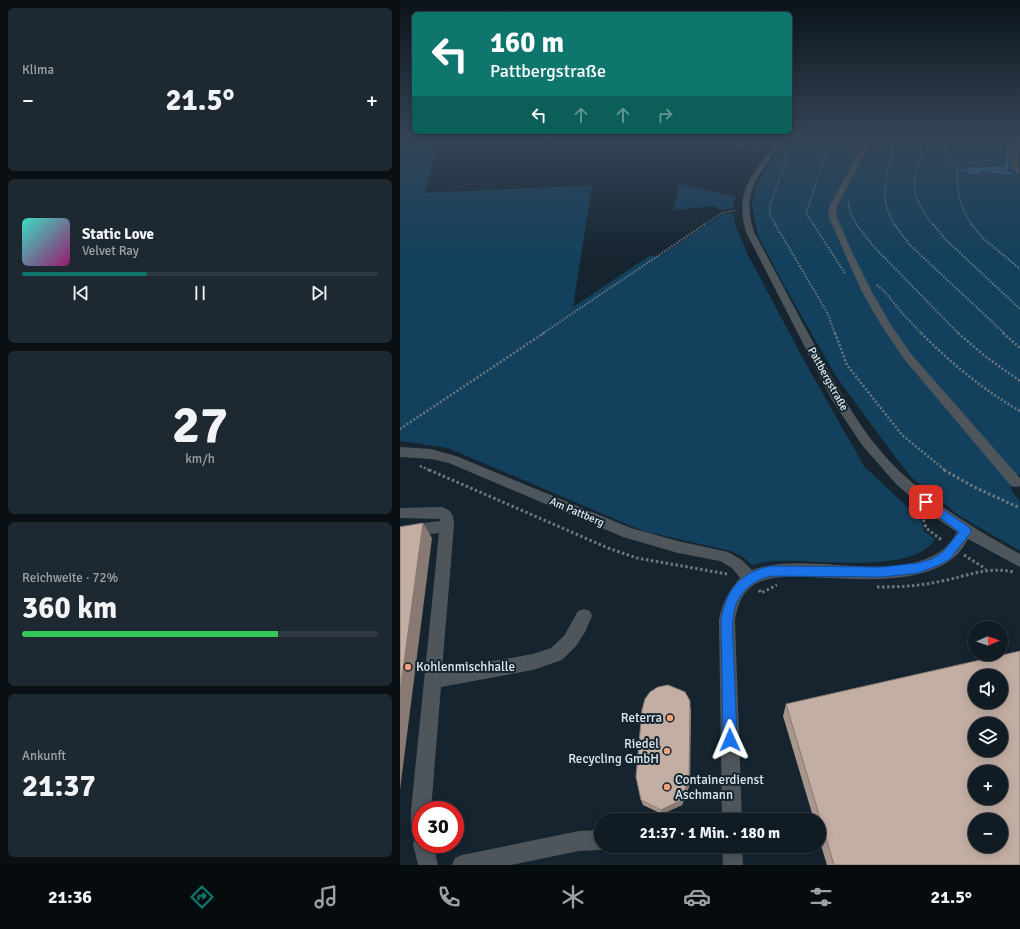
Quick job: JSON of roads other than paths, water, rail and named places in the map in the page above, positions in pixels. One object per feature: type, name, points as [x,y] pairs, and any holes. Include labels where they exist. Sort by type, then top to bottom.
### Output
[{"type":"street","name":"Pattbergstraße","points":[[753,179],[746,196],[745,210],[750,232],[838,400],[866,442],[901,481],[938,512],[966,532],[1020,561]]},
{"type":"street","points":[[848,179],[834,205],[832,215],[867,292],[886,325],[908,358],[1016,482]]},
{"type":"street","name":"Am Pattberg","points":[[400,452],[431,454],[452,459],[628,534],[723,556],[738,564],[748,580]]},
{"type":"street","points":[[400,513],[441,512],[447,516],[422,801]]},
{"type":"street","points":[[400,532],[447,526]]},
{"type":"street","points":[[732,813],[727,620],[733,597],[748,580],[760,573],[782,570],[882,572],[918,568],[947,556],[966,532]]},
{"type":"street","points":[[433,680],[533,662],[556,654],[570,641],[584,616]]},
{"type":"street","points":[[462,865],[579,841],[594,840]]},
{"type":"street","points":[[425,853],[428,865]]},
{"type":"street","points":[[732,853],[733,865]]},
{"type":"place","name":"Kohlenmischhalle","points":[[408,667]]},
{"type":"place","name":"Reterra","points":[[670,718]]},
{"type":"place","name":"Riedel Recycling GmbH","points":[[667,751]]},
{"type":"place","name":"Containerdienst Aschmann","points":[[667,787]]}]
